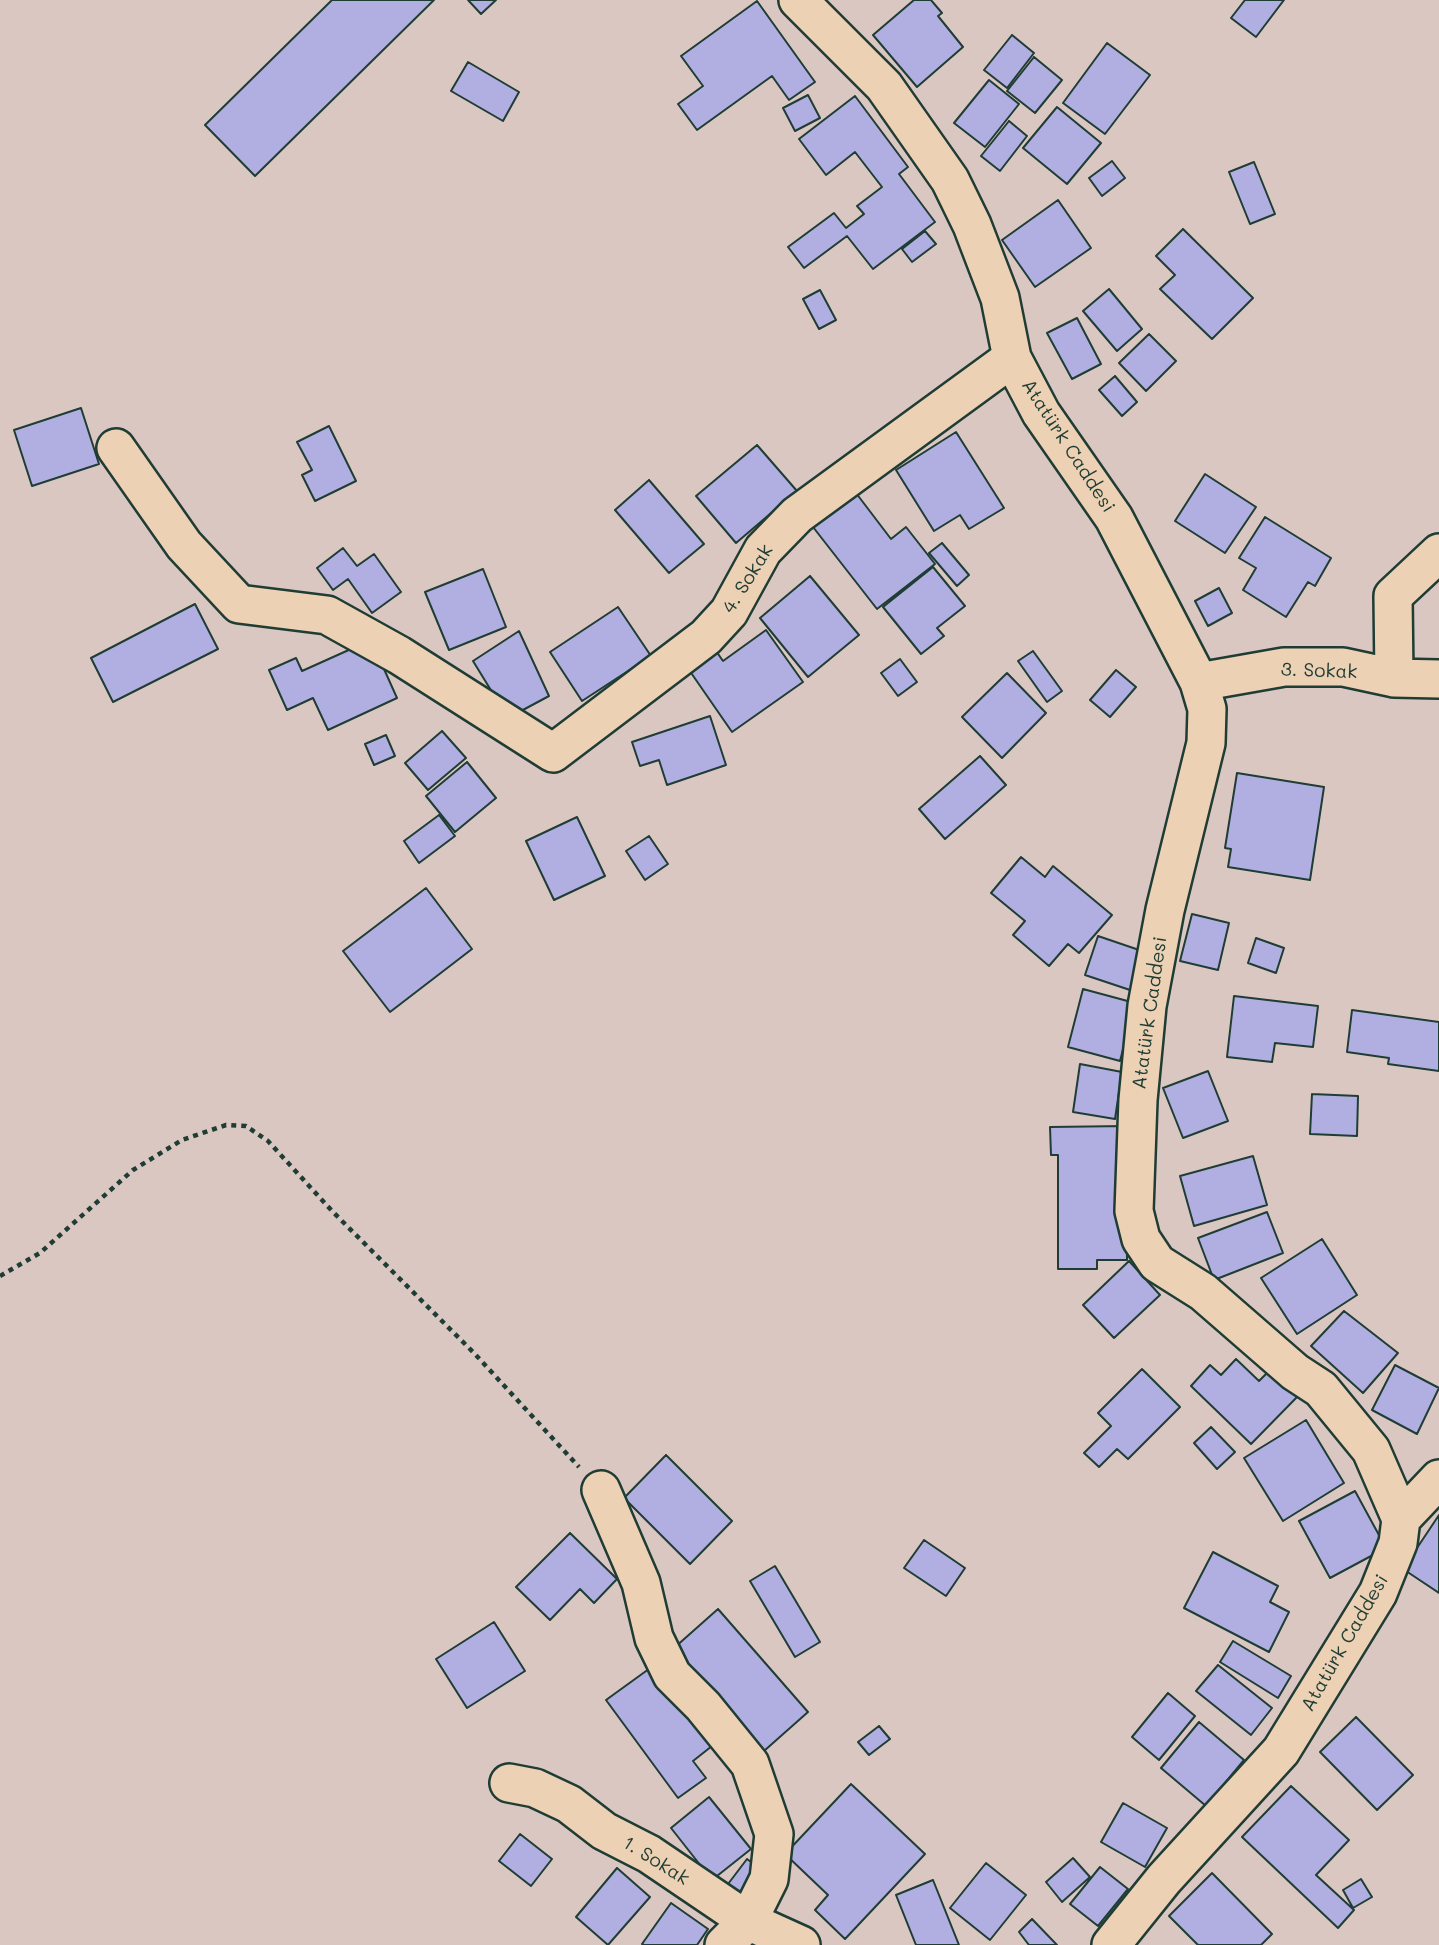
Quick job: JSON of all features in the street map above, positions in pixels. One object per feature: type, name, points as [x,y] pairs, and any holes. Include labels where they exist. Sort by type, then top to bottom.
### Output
[{"type":"street","name":"Atatürk Caddesi","points":[[798,0],[884,86],[950,180],[972,225],[1000,298],[1012,358],[1041,413],[1114,518],[1199,682],[1207,709],[1206,743],[1164,910],[1147,1006],[1138,1100],[1135,1210],[1141,1239],[1157,1264],[1203,1292],[1295,1372],[1321,1389],[1371,1450],[1401,1519],[1398,1543],[1378,1593],[1282,1751],[1164,1879],[1111,1945]]},
{"type":"street","name":"4. Sokak","points":[[116,448],[184,545],[239,604],[327,615],[400,655],[554,753],[706,637],[729,612],[764,550],[797,515],[1012,358]]},
{"type":"street","points":[[1394,678],[1393,596],[1439,553]]},
{"type":"street","name":"3. Sokak","points":[[1199,682],[1284,667],[1343,667],[1394,678],[1439,680]]},
{"type":"street","points":[[1401,1519],[1439,1479]]},
{"type":"street","points":[[601,1490],[641,1583],[654,1638],[673,1675],[703,1706],[750,1764],[774,1834],[769,1879],[736,1933]]},
{"type":"street","name":"1. Sokak","points":[[509,1783],[535,1788],[569,1804],[604,1830],[649,1854],[736,1933],[801,1945]]},
{"type":"path","points":[[0,1276],[40,1253],[133,1170],[182,1140],[226,1125],[246,1126],[268,1141],[333,1212],[474,1353],[601,1490]]},
{"type":"building","points":[[332,0],[434,0],[255,176],[205,125]]},
{"type":"building","points":[[468,0],[496,0],[481,14]]},
{"type":"building","points":[[914,0],[931,0],[942,13],[938,16],[963,47],[917,87],[873,35]]},
{"type":"building","points":[[1245,0],[1284,0],[1256,37],[1231,18]]},
{"type":"building","points":[[757,1],[815,82],[789,100],[772,76],[697,130],[678,104],[703,86],[681,56]]},
{"type":"building","points":[[1012,35],[1034,53],[1007,88],[984,70]]},
{"type":"building","points":[[1107,43],[1150,75],[1105,134],[1063,103]]},
{"type":"building","points":[[1034,57],[1062,80],[1035,113],[1007,91]]},
{"type":"building","points":[[468,62],[519,92],[503,121],[451,91]]},
{"type":"building","points":[[989,80],[1019,104],[985,147],[954,123]]},
{"type":"building","points":[[808,95],[820,118],[795,131],[783,108]]},
{"type":"building","points":[[855,96],[908,167],[899,174],[935,222],[873,269],[847,236],[804,268],[788,247],[834,213],[846,228],[864,214],[857,206],[882,187],[855,152],[826,175],[799,139]]},
{"type":"building","points":[[1057,107],[1101,143],[1067,184],[1023,148]]},
{"type":"building","points":[[1009,121],[1027,136],[1000,171],[981,156]]},
{"type":"building","points":[[1112,161],[1125,178],[1102,196],[1089,178]]},
{"type":"building","points":[[1254,162],[1275,214],[1250,224],[1229,172]]},
{"type":"building","points":[[1058,200],[1091,248],[1035,287],[1002,240]]},
{"type":"building","points":[[1183,229],[1253,298],[1212,339],[1160,289],[1175,275],[1156,256]]},
{"type":"building","points":[[925,231],[936,244],[912,262],[902,249]]},
{"type":"building","points":[[1109,289],[1142,329],[1117,351],[1083,311]]},
{"type":"building","points":[[820,290],[836,320],[819,329],[803,299]]},
{"type":"building","points":[[1077,318],[1101,364],[1072,379],[1047,333]]},
{"type":"building","points":[[1149,334],[1176,361],[1146,391],[1119,363]]},
{"type":"building","points":[[1115,376],[1137,402],[1122,416],[1099,390]]},
{"type":"building","points":[[81,408],[99,464],[32,486],[14,430]]},
{"type":"building","points":[[329,426],[356,481],[315,501],[302,475],[312,470],[297,442]]},
{"type":"building","points":[[956,432],[1004,508],[969,529],[960,515],[934,531],[896,470]]},
{"type":"building","points":[[757,445],[797,491],[736,543],[696,496]]},
{"type":"building","points":[[1205,474],[1256,507],[1225,553],[1175,521]]},
{"type":"building","points":[[649,480],[704,544],[669,573],[615,510]]},
{"type":"building","points":[[856,493],[891,539],[906,527],[935,564],[877,609],[813,527]]},
{"type":"building","points":[[1265,517],[1331,558],[1315,586],[1308,582],[1286,617],[1243,590],[1256,568],[1239,558]]},
{"type":"building","points":[[942,543],[969,575],[957,586],[929,553]]},
{"type":"building","points":[[343,548],[357,566],[374,554],[401,592],[372,613],[348,579],[333,590],[317,568]]},
{"type":"building","points":[[933,567],[965,606],[937,628],[944,636],[921,654],[883,607]]},
{"type":"building","points":[[483,569],[506,627],[449,650],[425,592]]},
{"type":"building","points":[[810,576],[859,635],[808,677],[760,618]]},
{"type":"building","points":[[1219,588],[1232,613],[1208,626],[1195,601]]},
{"type":"building","points":[[195,604],[218,649],[113,702],[91,658]]},
{"type":"building","points":[[618,607],[651,656],[582,701],[550,652]]},
{"type":"building","points":[[766,630],[803,682],[732,732],[687,667],[714,648],[723,661]]},
{"type":"building","points":[[519,631],[549,696],[508,718],[473,661]]},
{"type":"building","points":[[371,640],[397,698],[328,730],[313,698],[287,710],[269,670],[296,658],[302,671]]},
{"type":"building","points":[[1033,651],[1062,691],[1047,702],[1018,661]]},
{"type":"building","points":[[900,659],[917,682],[898,696],[881,673]]},
{"type":"building","points":[[1116,670],[1136,687],[1110,717],[1090,700]]},
{"type":"building","points":[[1007,673],[1046,713],[1002,758],[962,717]]},
{"type":"building","points":[[710,716],[726,765],[667,785],[659,760],[640,766],[632,742]]},
{"type":"building","points":[[442,731],[466,758],[428,790],[405,763]]},
{"type":"building","points":[[386,735],[395,756],[374,765],[365,744]]},
{"type":"building","points":[[980,756],[1006,785],[945,839],[919,809]]},
{"type":"building","points":[[467,762],[496,798],[455,832],[426,796]]},
{"type":"building","points":[[1237,773],[1324,787],[1310,880],[1228,867],[1231,849],[1225,848]]},
{"type":"building","points":[[439,815],[455,836],[419,863],[404,841]]},
{"type":"building","points":[[577,817],[605,876],[554,900],[526,841]]},
{"type":"building","points":[[649,836],[668,864],[645,880],[626,851]]},
{"type":"building","points":[[1021,857],[1045,877],[1053,866],[1112,915],[1079,953],[1068,944],[1049,966],[1013,935],[1025,921],[991,893]]},
{"type":"building","points":[[426,888],[472,949],[390,1012],[343,951]]},
{"type":"building","points":[[1192,914],[1229,923],[1218,970],[1180,961]]},
{"type":"building","points":[[1098,936],[1145,952],[1133,991],[1085,975]]},
{"type":"building","points":[[1256,938],[1284,948],[1276,973],[1248,963]]},
{"type":"building","points":[[1083,989],[1135,1003],[1120,1061],[1068,1047]]},
{"type":"building","points":[[1234,996],[1318,1006],[1313,1047],[1275,1043],[1272,1062],[1227,1057]]},
{"type":"building","points":[[1352,1010],[1439,1022],[1439,1071],[1388,1064],[1389,1058],[1347,1052]]},
{"type":"building","points":[[1080,1064],[1122,1072],[1115,1119],[1073,1112]]},
{"type":"building","points":[[1208,1071],[1228,1121],[1183,1138],[1163,1088]]},
{"type":"building","points":[[1312,1094],[1358,1096],[1357,1136],[1310,1134]]},
{"type":"building","points":[[1126,1126],[1127,1260],[1097,1260],[1097,1269],[1058,1269],[1058,1155],[1051,1155],[1050,1127]]},
{"type":"building","points":[[1253,1156],[1267,1205],[1194,1226],[1180,1176]]},
{"type":"building","points":[[1267,1212],[1283,1253],[1214,1280],[1198,1238]]},
{"type":"building","points":[[1322,1239],[1357,1295],[1297,1334],[1261,1278]]},
{"type":"building","points":[[1129,1261],[1160,1295],[1114,1338],[1083,1305]]},
{"type":"building","points":[[1344,1311],[1398,1353],[1363,1393],[1311,1346]]},
{"type":"building","points":[[1236,1359],[1259,1381],[1271,1369],[1299,1395],[1251,1444],[1191,1386],[1210,1365],[1221,1375]]},
{"type":"building","points":[[1395,1365],[1439,1388],[1417,1434],[1372,1410]]},
{"type":"building","points":[[1142,1369],[1180,1407],[1128,1459],[1117,1449],[1099,1467],[1084,1453],[1111,1426],[1098,1413]]},
{"type":"building","points":[[1306,1420],[1344,1483],[1283,1521],[1244,1458]]},
{"type":"building","points":[[1211,1427],[1235,1452],[1217,1469],[1194,1443]]},
{"type":"building","points":[[666,1455],[732,1521],[690,1564],[624,1498]]},
{"type":"building","points":[[1355,1491],[1386,1548],[1330,1578],[1299,1521]]},
{"type":"building","points":[[1439,1515],[1439,1593],[1403,1569]]},
{"type":"building","points":[[570,1533],[617,1579],[594,1603],[580,1589],[550,1620],[516,1587]]},
{"type":"building","points":[[924,1540],[965,1568],[946,1596],[904,1568]]},
{"type":"building","points":[[1213,1552],[1278,1586],[1270,1602],[1289,1612],[1269,1652],[1184,1608]]},
{"type":"building","points":[[775,1566],[820,1642],[795,1657],[750,1581]]},
{"type":"building","points":[[718,1609],[808,1712],[764,1751],[674,1648]]},
{"type":"building","points":[[494,1622],[525,1671],[467,1708],[436,1659]]},
{"type":"building","points":[[1233,1641],[1291,1676],[1278,1698],[1220,1662]]},
{"type":"building","points":[[1218,1665],[1272,1708],[1251,1735],[1196,1691]]},
{"type":"building","points":[[653,1666],[712,1746],[693,1761],[706,1778],[678,1798],[606,1700]]},
{"type":"building","points":[[1168,1693],[1195,1716],[1159,1760],[1132,1737]]},
{"type":"building","points":[[1356,1717],[1413,1775],[1377,1810],[1320,1752]]},
{"type":"building","points":[[1199,1722],[1244,1760],[1206,1806],[1161,1768]]},
{"type":"building","points":[[879,1726],[890,1739],[869,1755],[858,1742]]},
{"type":"building","points":[[851,1784],[925,1854],[845,1939],[815,1910],[828,1895],[785,1854]]},
{"type":"building","points":[[1291,1786],[1349,1840],[1316,1875],[1354,1910],[1338,1928],[1242,1837]]},
{"type":"building","points":[[709,1797],[751,1849],[712,1880],[671,1828]]},
{"type":"building","points":[[1123,1803],[1167,1828],[1145,1867],[1101,1842]]},
{"type":"building","points":[[520,1834],[552,1859],[531,1886],[499,1861]]},
{"type":"building","points":[[1073,1858],[1090,1877],[1062,1902],[1046,1882]]},
{"type":"building","points":[[747,1859],[762,1870],[740,1899],[725,1888]]},
{"type":"building","points":[[986,1863],[1026,1895],[990,1940],[950,1908]]},
{"type":"building","points":[[1100,1867],[1128,1889],[1098,1926],[1070,1904]]},
{"type":"building","points":[[617,1868],[650,1897],[608,1945],[576,1917]]},
{"type":"building","points":[[1212,1873],[1272,1934],[1261,1945],[1198,1945],[1169,1916]]},
{"type":"building","points":[[1361,1879],[1372,1897],[1353,1908],[1343,1890]]},
{"type":"building","points":[[933,1880],[959,1945],[916,1945],[896,1895]]},
{"type":"building","points":[[671,1903],[708,1929],[697,1945],[642,1944]]},
{"type":"building","points":[[1032,1919],[1057,1945],[1029,1945],[1019,1932]]}]
